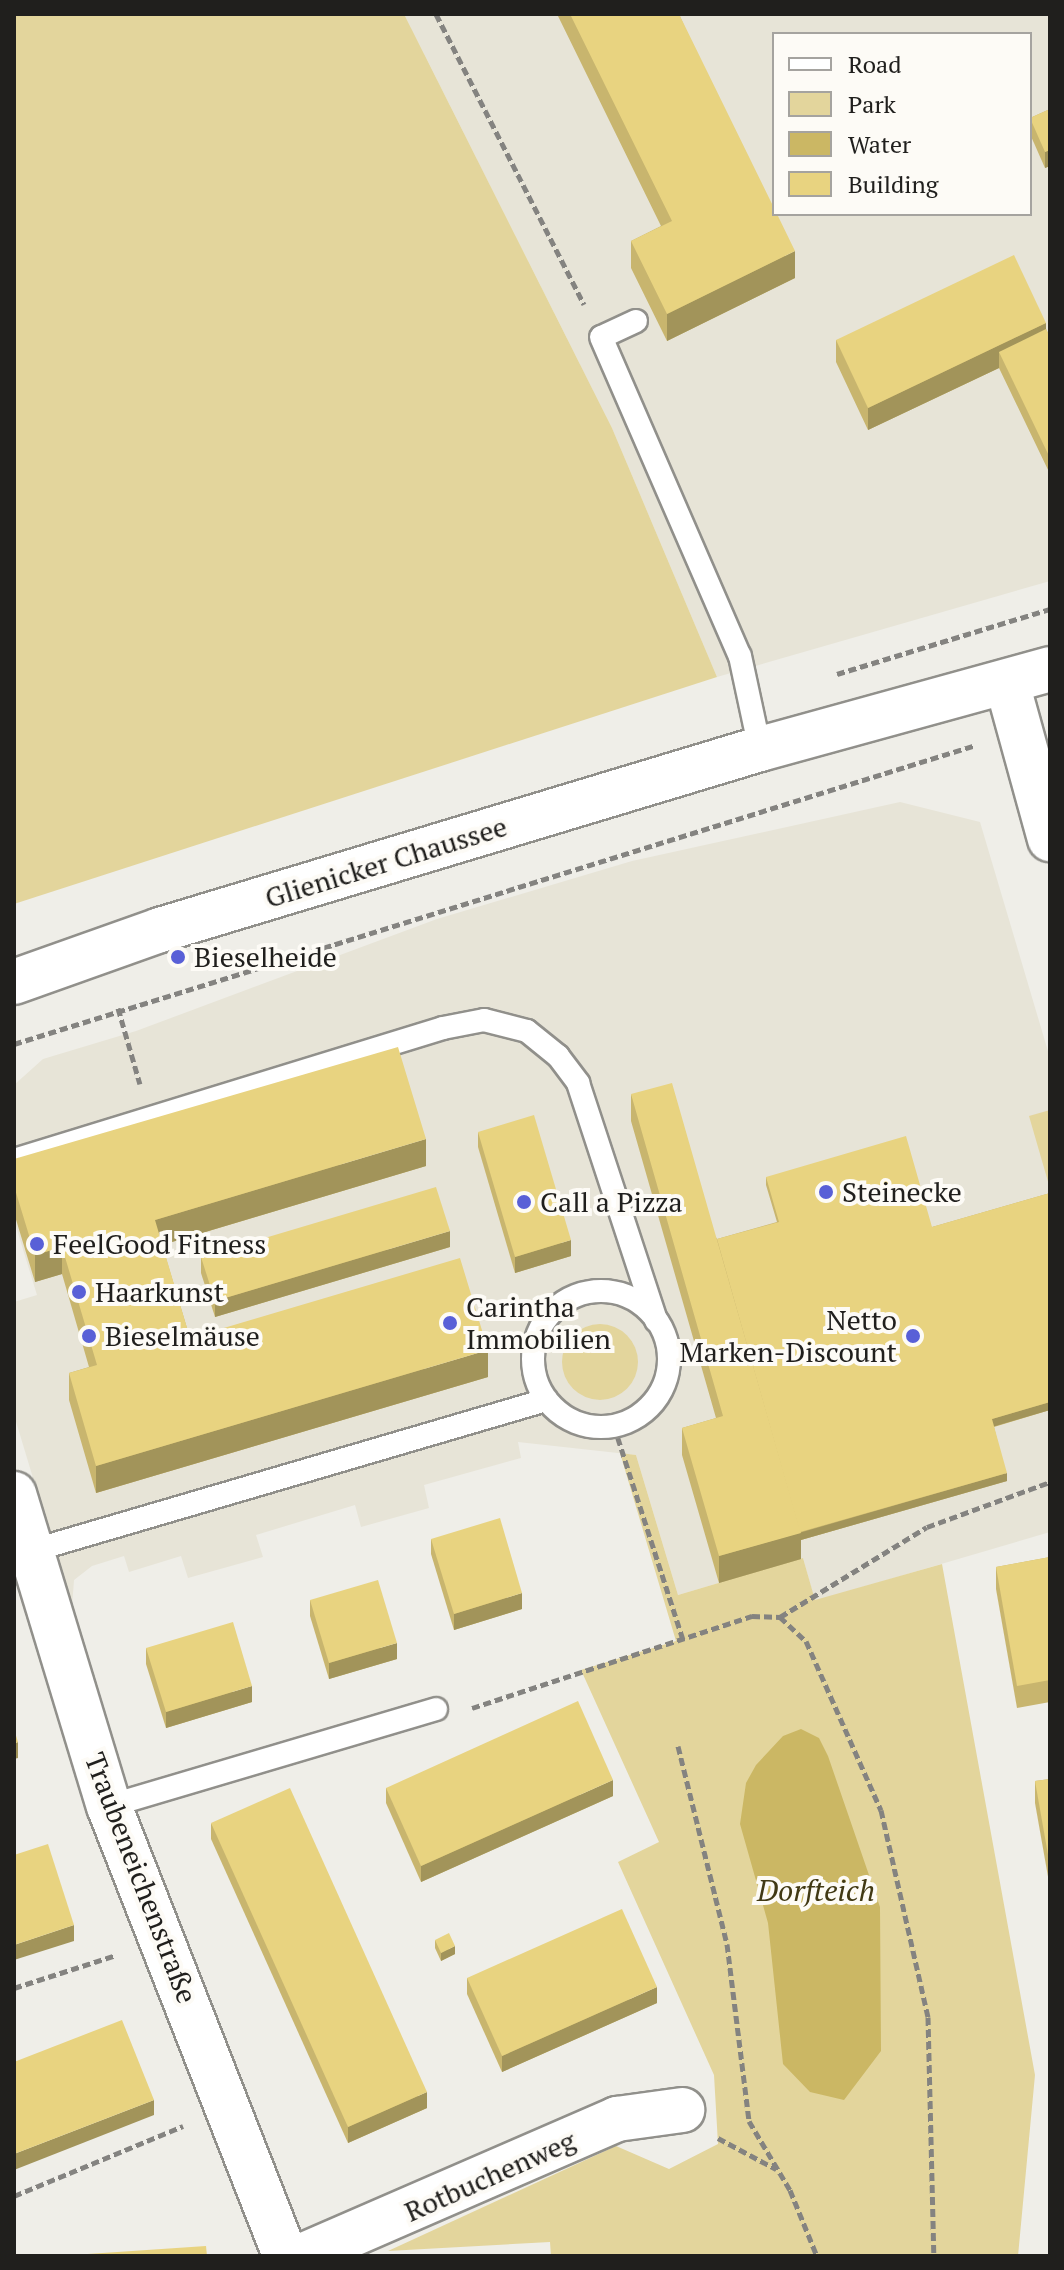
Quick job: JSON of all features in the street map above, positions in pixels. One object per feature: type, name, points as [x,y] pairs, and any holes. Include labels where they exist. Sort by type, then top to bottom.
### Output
[{"type":"street","name":"Glienicker Chaussee","points":[[14,982],[160,930],[760,749],[1050,669]]},
{"type":"street","points":[[1007,683],[1050,839]]},
{"type":"street","name":"Traubeneichenstraße","points":[[14,1494],[24,1543],[109,1806],[230,2107],[285,2256]]},
{"type":"street","name":"Rotbuchenweg","points":[[302,2256],[617,2119],[682,2110]]},
{"type":"lane","points":[[636,321],[601,337],[740,656],[760,749]]},
{"type":"lane","points":[[14,1160],[443,1028],[484,1020],[527,1031],[558,1056],[578,1083],[669,1356],[667,1375],[648,1409],[614,1426],[576,1423],[546,1400],[533,1363],[535,1344],[553,1310],[588,1292],[607,1291],[643,1306],[656,1320]]},
{"type":"lane","points":[[24,1543],[546,1400]]},
{"type":"lane","points":[[109,1806],[436,1709]]},
{"type":"path","points":[[436,14],[601,337]]},
{"type":"path","points":[[825,678],[1050,609]]},
{"type":"path","points":[[14,1044],[118,1008],[1019,732]]},
{"type":"path","points":[[118,1008],[150,1118]]},
{"type":"path","points":[[614,1426],[683,1640]]},
{"type":"path","points":[[436,1709],[471,1708],[752,1616],[780,1617],[927,1527],[1050,1482]]},
{"type":"path","points":[[780,1617],[806,1641],[881,1810],[928,2017],[934,2256]]},
{"type":"path","points":[[678,1746],[727,1944],[749,2121],[777,2169],[817,2256]]},
{"type":"path","points":[[14,1988],[162,1940]]},
{"type":"path","points":[[14,2196],[230,2107]]},
{"type":"path","points":[[682,2110],[719,2139],[777,2169]]},
{"type":"shaded area","points":[[404,14],[1050,14],[1050,581],[717,677],[612,428]]},
{"type":"shaded area","points":[[900,802],[980,822],[1050,1058],[1050,1532],[815,1601],[803,1558],[678,1595],[636,1455],[518,1442],[521,1458],[424,1485],[429,1508],[361,1527],[355,1505],[256,1535],[263,1557],[188,1578],[181,1556],[129,1572],[124,1556],[92,1566],[74,1580],[72,1607],[14,1415],[14,1302],[37,1295],[14,1220],[14,1085],[43,1059],[136,1031],[437,919],[632,861]]},
{"type":"green space","points":[[14,14],[404,14],[612,428],[717,677],[14,904]]},
{"type":"green space","points":[[1050,1110],[1050,1184],[1049,1185],[1029,1116]]},
{"type":"green space","points":[[600,1324],[615,1327],[627,1335],[635,1347],[638,1362],[635,1377],[627,1389],[615,1397],[600,1400],[585,1397],[573,1389],[565,1377],[562,1362],[565,1347],[573,1335],[585,1327]]},
{"type":"green space","points":[[620,1453],[636,1455],[678,1595],[803,1558],[815,1600],[942,1564],[1035,2075],[1018,2256],[551,2256],[550,2242],[388,2251],[616,2146],[669,2169],[718,2144],[714,2075],[618,1862],[659,1842],[581,1670],[676,1641]]},
{"type":"water","name":"Dorfteich","points":[[801,1729],[819,1738],[828,1756],[880,1907],[881,2051],[844,2100],[810,2092],[783,2064],[768,1923],[740,1824],[746,1783],[756,1765],[783,1736]]},
{"type":"building","points":[[570,14],[679,14],[772,204],[772,216],[778,216],[795,251],[667,314],[631,241],[672,221]]},
{"type":"building","points":[[1050,109],[1050,150],[1045,152],[1032,117]]},
{"type":"building","points":[[1014,255],[1046,323],[868,408],[836,340]]},
{"type":"building","points":[[1046,329],[1050,337],[1050,458],[999,352]]},
{"type":"building","points":[[398,1047],[426,1139],[155,1220],[190,1338],[460,1258],[488,1350],[96,1466],[69,1373],[97,1365],[62,1247],[35,1255],[14,1186],[14,1159]]},
{"type":"building","points":[[672,1083],[801,1533],[719,1556],[682,1428],[723,1416],[631,1094]]},
{"type":"building","name":"Call a Pizza","points":[[534,1115],[571,1240],[515,1257],[478,1132]]},
{"type":"building","points":[[906,1136],[932,1227],[1050,1193],[1050,1402],[992,1419],[1007,1473],[800,1532],[717,1239],[779,1222],[766,1177]]},
{"type":"building","points":[[436,1187],[450,1231],[215,1301],[201,1257]]},
{"type":"building","points":[[500,1518],[522,1593],[454,1614],[431,1539]]},
{"type":"building","points":[[1050,1557],[1050,1680],[1017,1686],[996,1567]]},
{"type":"building","points":[[378,1580],[397,1643],[329,1663],[310,1600]]},
{"type":"building","points":[[233,1622],[252,1686],[166,1712],[146,1648]]},
{"type":"building","points":[[578,1701],[613,1780],[421,1866],[386,1788]]},
{"type":"building","points":[[1050,1779],[1050,1866],[1035,1781]]},
{"type":"building","points":[[290,1788],[427,2092],[348,2127],[211,1823]]},
{"type":"building","points":[[48,1844],[74,1925],[14,1945],[14,1855]]},
{"type":"building","points":[[622,1909],[657,1987],[502,2056],[467,1978]]},
{"type":"building","points":[[449,1933],[455,1946],[441,1953],[435,1940]]},
{"type":"building","points":[[122,2020],[154,2100],[14,2154],[14,2062]]},
{"type":"building","points":[[206,2246],[207,2256],[58,2256]]},
{"type":"place","name":"Bieselheide","points":[[178,957]]},
{"type":"place","name":"Steinecke","points":[[826,1192]]},
{"type":"place","name":"Call a Pizza","points":[[524,1202]]},
{"type":"place","name":"FeelGood Fitness","points":[[37,1244]]},
{"type":"place","name":"Haarkunst","points":[[79,1292]]},
{"type":"place","name":"Carintha Immobilien","points":[[450,1323]]},
{"type":"place","name":"Bieselmäuse","points":[[89,1336]]},
{"type":"place","name":"Netto Marken-Discount","points":[[913,1336]]}]
